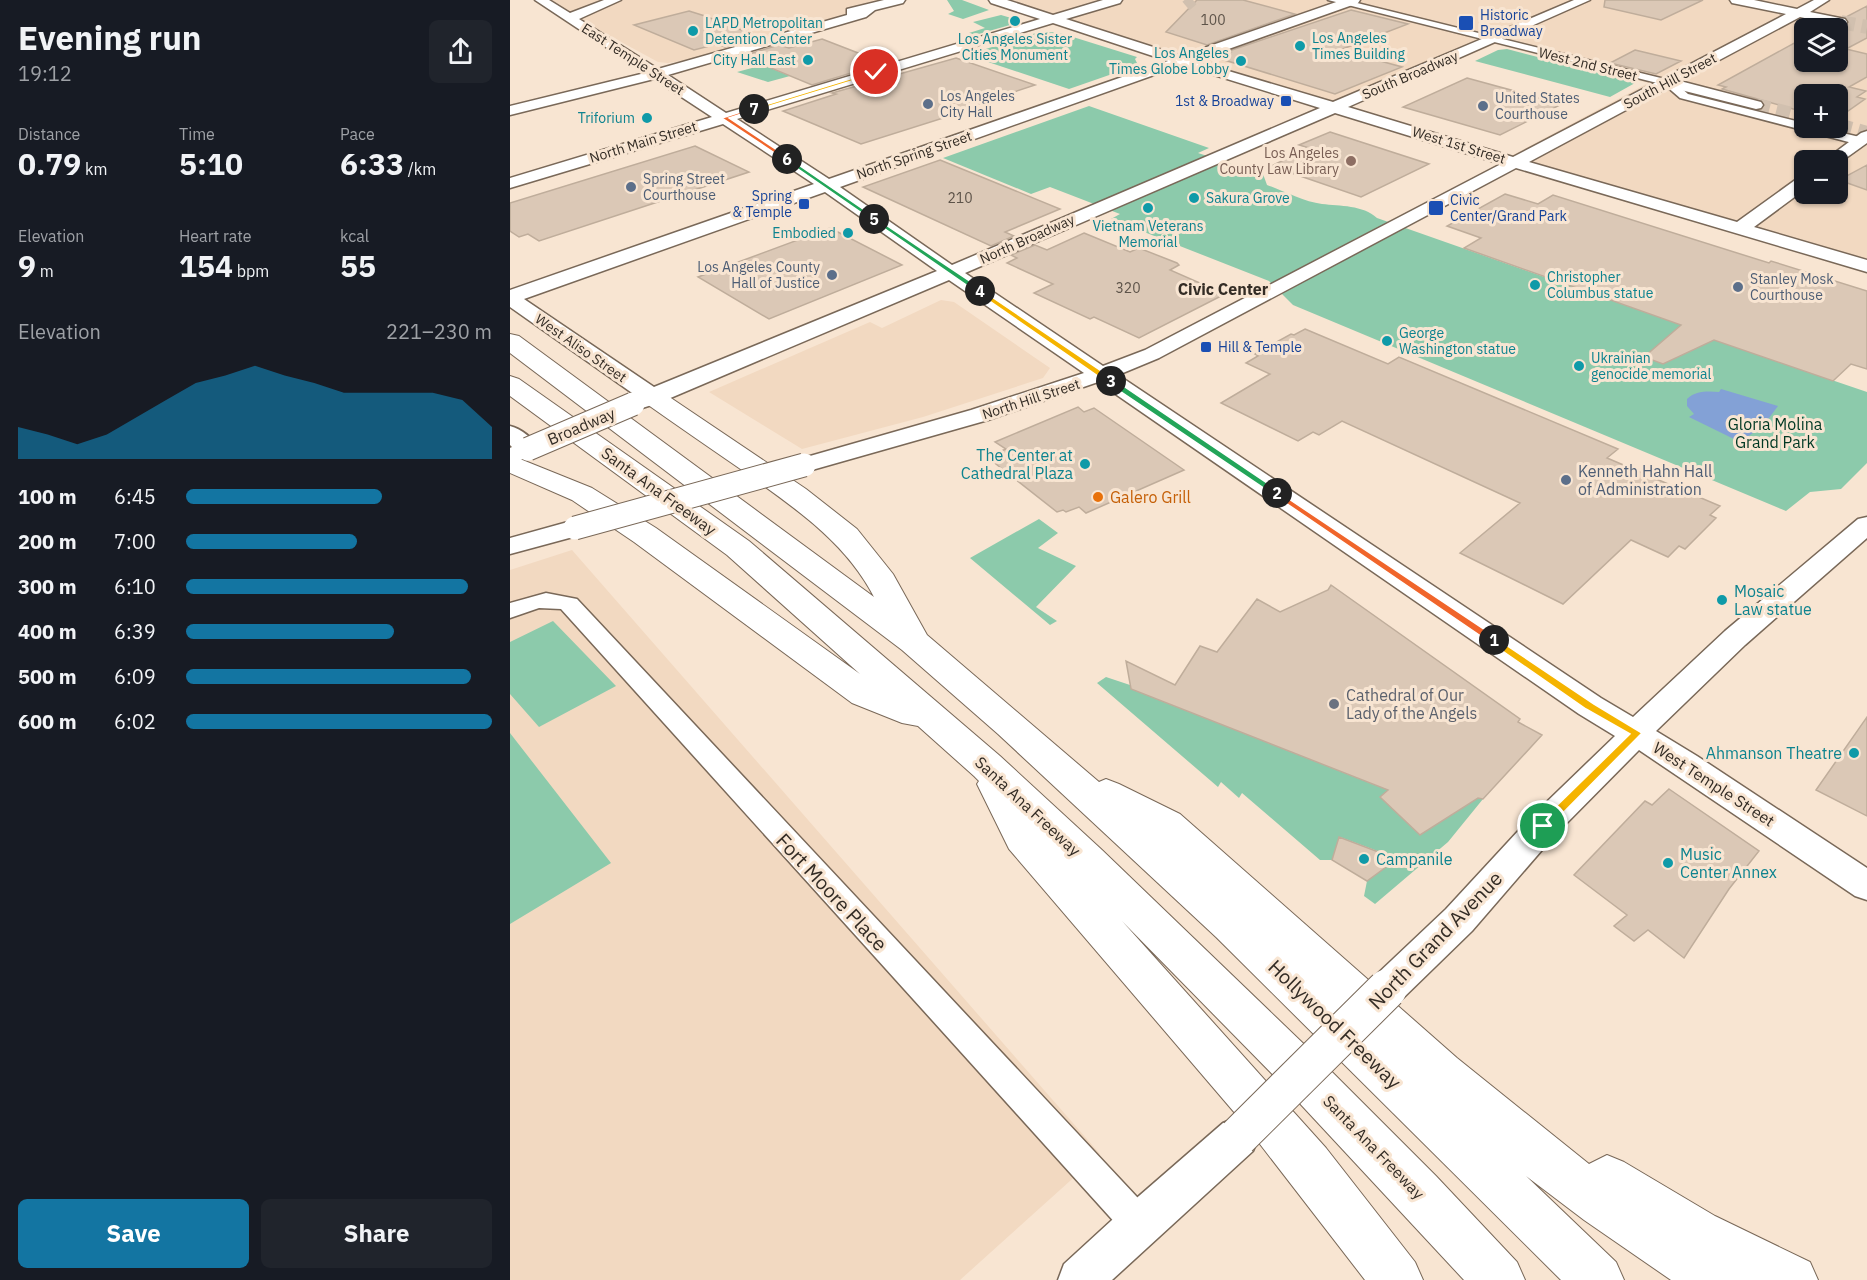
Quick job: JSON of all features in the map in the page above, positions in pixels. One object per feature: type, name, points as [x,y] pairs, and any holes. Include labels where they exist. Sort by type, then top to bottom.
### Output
[{"type":"highway","name":"Santa Ana Freeway","points":[[510,341],[914,642],[1068,774]]},
{"type":"highway","name":"Santa Ana Freeway","points":[[510,384],[738,548],[987,766],[1088,861],[1287,1058],[1419,1192],[1499,1280]]},
{"type":"highway","points":[[643,400],[796,495],[846,536],[882,581],[914,642]]},
{"type":"highway","points":[[514,448],[645,535],[864,694],[936,723]]},
{"type":"highway","points":[[987,766],[1023,838],[1292,1146],[1358,1225],[1397,1280]]},
{"type":"highway","points":[[1068,774],[1166,825],[1466,1096],[1535,1153],[1601,1203],[1717,1280]]},
{"type":"highway","name":"Hollywood Freeway","points":[[1068,774],[1341,1029],[1598,1280]]},
{"type":"highway","points":[[1466,1096],[1554,1144],[1642,1202],[1758,1265],[1792,1280]]},
{"type":"highway","points":[[1292,1146],[1356,1241],[1378,1280]]},
{"type":"main road","name":"East Temple Street","points":[[541,0],[725,118]]},
{"type":"main road","points":[[569,18],[615,0]]},
{"type":"main road","points":[[513,112],[657,74],[862,14],[869,9],[899,0]]},
{"type":"main road","name":"West 1st Street","points":[[995,0],[1182,61],[1867,266]]},
{"type":"main road","name":"North Main Street","points":[[510,183],[1116,0]]},
{"type":"main road","name":"South Broadway","points":[[1334,107],[1584,0]]},
{"type":"main road","points":[[1736,0],[1822,18]]},
{"type":"main road","name":"South Hill Street","points":[[1517,163],[1823,0]]},
{"type":"main road","name":"North Spring Street","points":[[510,298],[1182,61],[1344,1]]},
{"type":"main road","name":"West 2nd Street","points":[[1669,84],[1756,105]]},
{"type":"main road","name":"North Broadway","points":[[643,400],[1334,107]]},
{"type":"main road","name":"West Temple Street","points":[[725,118],[1590,706],[1637,733],[1867,886]]},
{"type":"main road","points":[[1848,151],[1865,140]]},
{"type":"main road","name":"North Hill Street","points":[[510,546],[1022,403],[1102,375],[1209,326],[1517,163]]},
{"type":"main road","points":[[1740,229],[1794,189]]},
{"type":"main road","name":"West Aliso Street","points":[[510,298],[635,387],[643,400]]},
{"type":"main road","name":"Broadway","points":[[514,448],[643,400]]},
{"type":"main road","name":"North Grand Avenue","points":[[1080,1280],[1139,1224],[1238,1137],[1459,920],[1543,826],[1735,638],[1867,525]]},
{"type":"street","name":"West 2nd Street","points":[[1344,1],[1669,84],[1684,96],[1794,124]]},
{"type":"street","name":"West 2nd Street","points":[[1848,136],[1865,140]]},
{"type":"street","name":"Fort Moore Place","points":[[510,611],[546,599],[560,600],[568,604],[1139,1224]]},
{"type":"shaded area","points":[[544,0],[908,0],[717,56],[668,63],[658,62]]},
{"type":"shaded area","points":[[1005,0],[1867,0],[1867,263],[1511,156],[1648,83],[1495,44],[1349,107]]},
{"type":"shaded area","points":[[941,300],[954,302],[1050,368],[1043,378],[923,417],[802,449],[709,392],[870,322],[882,328]]},
{"type":"shaded area","points":[[572,550],[1100,1154],[960,1280],[510,1280],[510,570]]},
{"type":"green space","points":[[947,0],[962,0],[989,10],[963,19],[948,14],[954,11]]},
{"type":"green space","points":[[1001,15],[1018,20],[1017,23],[975,35],[969,33],[985,28],[973,22]]},
{"type":"green space","points":[[1057,32],[1137,57],[1135,59],[1138,65],[1069,89],[967,55],[1036,33]]},
{"type":"green space","points":[[1507,49],[1635,83],[1610,97],[1475,61],[1498,50]]},
{"type":"green space","points":[[763,65],[790,76],[768,82],[737,72]]},
{"type":"green space","name":"Gloria Molina Grand Park","points":[[1089,106],[1209,148],[1198,153],[1263,174],[1267,185],[1301,199],[1365,211],[1377,218],[1687,327],[1685,330],[1867,392],[1867,463],[1841,489],[1810,492],[1786,511],[1293,305],[1269,281],[1111,219],[1120,214],[1050,187],[1031,194],[943,158]]},
{"type":"green space","points":[[1039,519],[1058,533],[1038,548],[1076,566],[1036,607],[1057,621],[1050,625],[970,558]]},
{"type":"green space","points":[[553,621],[616,686],[539,727],[510,694],[510,642]]},
{"type":"green space","points":[[1106,677],[1130,685],[1131,689],[1380,787],[1399,781],[1380,797],[1420,834],[1478,798],[1483,799],[1448,842],[1375,904],[1364,896],[1367,881],[1396,858],[1340,837],[1332,860],[1320,860],[1242,793],[1239,798],[1221,782],[1218,787],[1097,683]]},
{"type":"green space","points":[[510,733],[611,863],[510,924]]},
{"type":"water","points":[[1721,389],[1778,406],[1763,426],[1740,442],[1689,417],[1694,414],[1687,406],[1687,399],[1690,396],[1697,393],[1719,392]]},
{"type":"building","points":[[1197,0],[1243,0],[1295,14],[1207,45],[1166,32]]},
{"type":"building","points":[[1605,0],[1703,0],[1661,20],[1604,7]]},
{"type":"building","points":[[1867,6],[1867,38],[1848,48],[1849,21],[1846,17]]},
{"type":"building","points":[[1351,10],[1408,24],[1340,50],[1402,67],[1335,94],[1218,58],[1231,52],[1229,51]]},
{"type":"building","name":"LAPD Metropolitan Detention Center","points":[[689,11],[760,37],[725,47],[717,44],[694,50],[634,25]]},
{"type":"building","name":"City Hall East","points":[[822,39],[884,63],[812,85],[742,56],[779,45],[789,48]]},
{"type":"building","points":[[1794,43],[1794,72],[1848,72],[1848,49],[1867,54],[1867,77],[1849,87],[1866,91],[1857,97],[1865,99],[1848,111],[1848,84],[1794,84],[1794,109],[1722,89],[1726,87],[1718,85]]},
{"type":"building","points":[[1635,50],[1681,61],[1656,74],[1610,63]]},
{"type":"building","name":"Los Angeles City Hall","points":[[956,58],[1035,85],[975,105],[978,107],[861,144],[783,111],[836,94],[832,93]]},
{"type":"building","name":"United States Courthouse","points":[[1467,78],[1562,104],[1500,135],[1403,107]]},
{"type":"building","name":"Los Angeles County Law Library","points":[[1330,132],[1429,164],[1361,197],[1271,166],[1309,148],[1299,145]]},
{"type":"building","name":"Spring Street Courthouse","points":[[695,146],[749,172],[539,241],[528,234],[519,237],[510,231],[510,203]]},
{"type":"building","points":[[940,160],[1060,209],[1005,232],[1014,236],[991,246],[863,187]]},
{"type":"building","points":[[1867,165],[1867,190],[1848,183],[1848,175]]},
{"type":"building","name":"Stanley Mosk Courthouse","points":[[1505,194],[1538,204],[1553,195],[1769,263],[1771,261],[1867,291],[1867,369],[1851,364],[1833,381],[1714,340],[1663,364],[1644,357],[1681,325],[1464,248],[1481,238],[1447,226]]},
{"type":"building","name":"Los Angeles County Hall of Justice","points":[[830,228],[902,265],[769,319],[698,277]]},
{"type":"building","points":[[1084,233],[1130,252],[1139,248],[1177,263],[1179,265],[1170,270],[1225,294],[1139,338],[1094,317],[1090,319],[1034,293],[1053,284],[1007,263],[1017,258],[1011,255],[1035,245],[1047,250]]},
{"type":"building","name":"Kenneth Hahn Hall of Administration","points":[[1305,329],[1388,364],[1399,357],[1618,449],[1607,458],[1720,506],[1710,515],[1716,518],[1685,549],[1679,546],[1668,557],[1631,540],[1563,604],[1460,553],[1520,503],[1342,421],[1319,435],[1313,432],[1298,441],[1221,403],[1270,374],[1246,363],[1258,356],[1255,354]]},
{"type":"building","name":"The Center at Cathedral Plaza","points":[[1078,407],[1084,412],[1094,408],[1184,470],[1086,513],[1079,507],[1066,512],[1063,510],[1057,512],[987,457],[1006,449],[995,442]]},
{"type":"building","name":"Cathedral of Our Lady of the Angels","points":[[1331,585],[1520,719],[1518,722],[1542,735],[1483,799],[1478,798],[1420,835],[1380,797],[1388,790],[1131,689],[1126,661],[1175,685],[1200,646],[1217,652],[1257,599],[1280,612],[1328,590]]},
{"type":"building","name":"Ahmanson Theatre","points":[[1867,717],[1867,816],[1816,790]]},
{"type":"building","name":"Music Center Annex","points":[[1669,789],[1759,851],[1729,889],[1684,958],[1648,930],[1634,941],[1614,926],[1627,915],[1574,875],[1645,801],[1652,805]]},
{"type":"building","name":"Campanile","points":[[1339,837],[1397,859],[1367,881],[1332,860]]},
{"type":"tunnel","points":[[1186,6],[1193,0]]},
{"type":"tunnel","points":[[1848,23],[1867,27]]},
{"type":"tunnel","points":[[1756,105],[1794,114]]},
{"type":"tunnel","points":[[1848,128],[1867,133]]},
{"type":"place","name":"Los Angeles Sister Cities Monument","points":[[1015,21]]},
{"type":"place","name":"Historic Broadway","points":[[1466,23]]},
{"type":"place","name":"LAPD Metropolitan Detention Center","points":[[693,31]]},
{"type":"place","name":"Los Angeles Times Building","points":[[1300,46]]},
{"type":"place","name":"City Hall East","points":[[808,60]]},
{"type":"place","name":"Los Angeles Times Globe Lobby","points":[[1241,61]]},
{"type":"place","name":"1st & Broadway","points":[[1286,101]]},
{"type":"place","name":"Los Angeles City Hall","points":[[928,104]]},
{"type":"place","name":"United States Courthouse","points":[[1483,106]]},
{"type":"place","name":"Triforium","points":[[647,118]]},
{"type":"place","name":"Los Angeles County Law Library","points":[[1351,161]]},
{"type":"place","name":"Spring Street Courthouse","points":[[631,187]]},
{"type":"place","name":"Sakura Grove","points":[[1194,198]]},
{"type":"place","name":"Spring & Temple","points":[[804,204]]},
{"type":"place","name":"Vietnam Veterans Memorial","points":[[1148,208]]},
{"type":"place","name":"Civic Center/Grand Park","points":[[1436,208]]},
{"type":"place","name":"Embodied","points":[[848,233]]},
{"type":"place","name":"Los Angeles County Hall of Justice","points":[[832,275]]},
{"type":"place","name":"Christopher Columbus statue","points":[[1535,285]]},
{"type":"place","name":"Stanley Mosk Courthouse","points":[[1738,287]]},
{"type":"place","name":"George Washington statue","points":[[1387,341]]},
{"type":"place","name":"Hill & Temple","points":[[1206,347]]},
{"type":"place","name":"Ukrainian genocide memorial","points":[[1579,366]]},
{"type":"place","name":"The Center at Cathedral Plaza","points":[[1085,464]]},
{"type":"place","name":"Kenneth Hahn Hall of Administration","points":[[1566,480]]},
{"type":"place","name":"Galero Grill","points":[[1098,497]]},
{"type":"place","name":"Mosaic Law statue","points":[[1722,600]]},
{"type":"place","name":"Cathedral of Our Lady of the Angels","points":[[1334,704]]},
{"type":"place","name":"Ahmanson Theatre","points":[[1854,753]]},
{"type":"place","name":"Campanile","points":[[1364,859]]},
{"type":"place","name":"Music Center Annex","points":[[1668,863]]},
{"type":"district","name":"Civic Center","points":[[1223,289]]},
{"type":"route","points":[[876,72],[725,118],[1590,706],[1637,733],[1543,826]]}]
